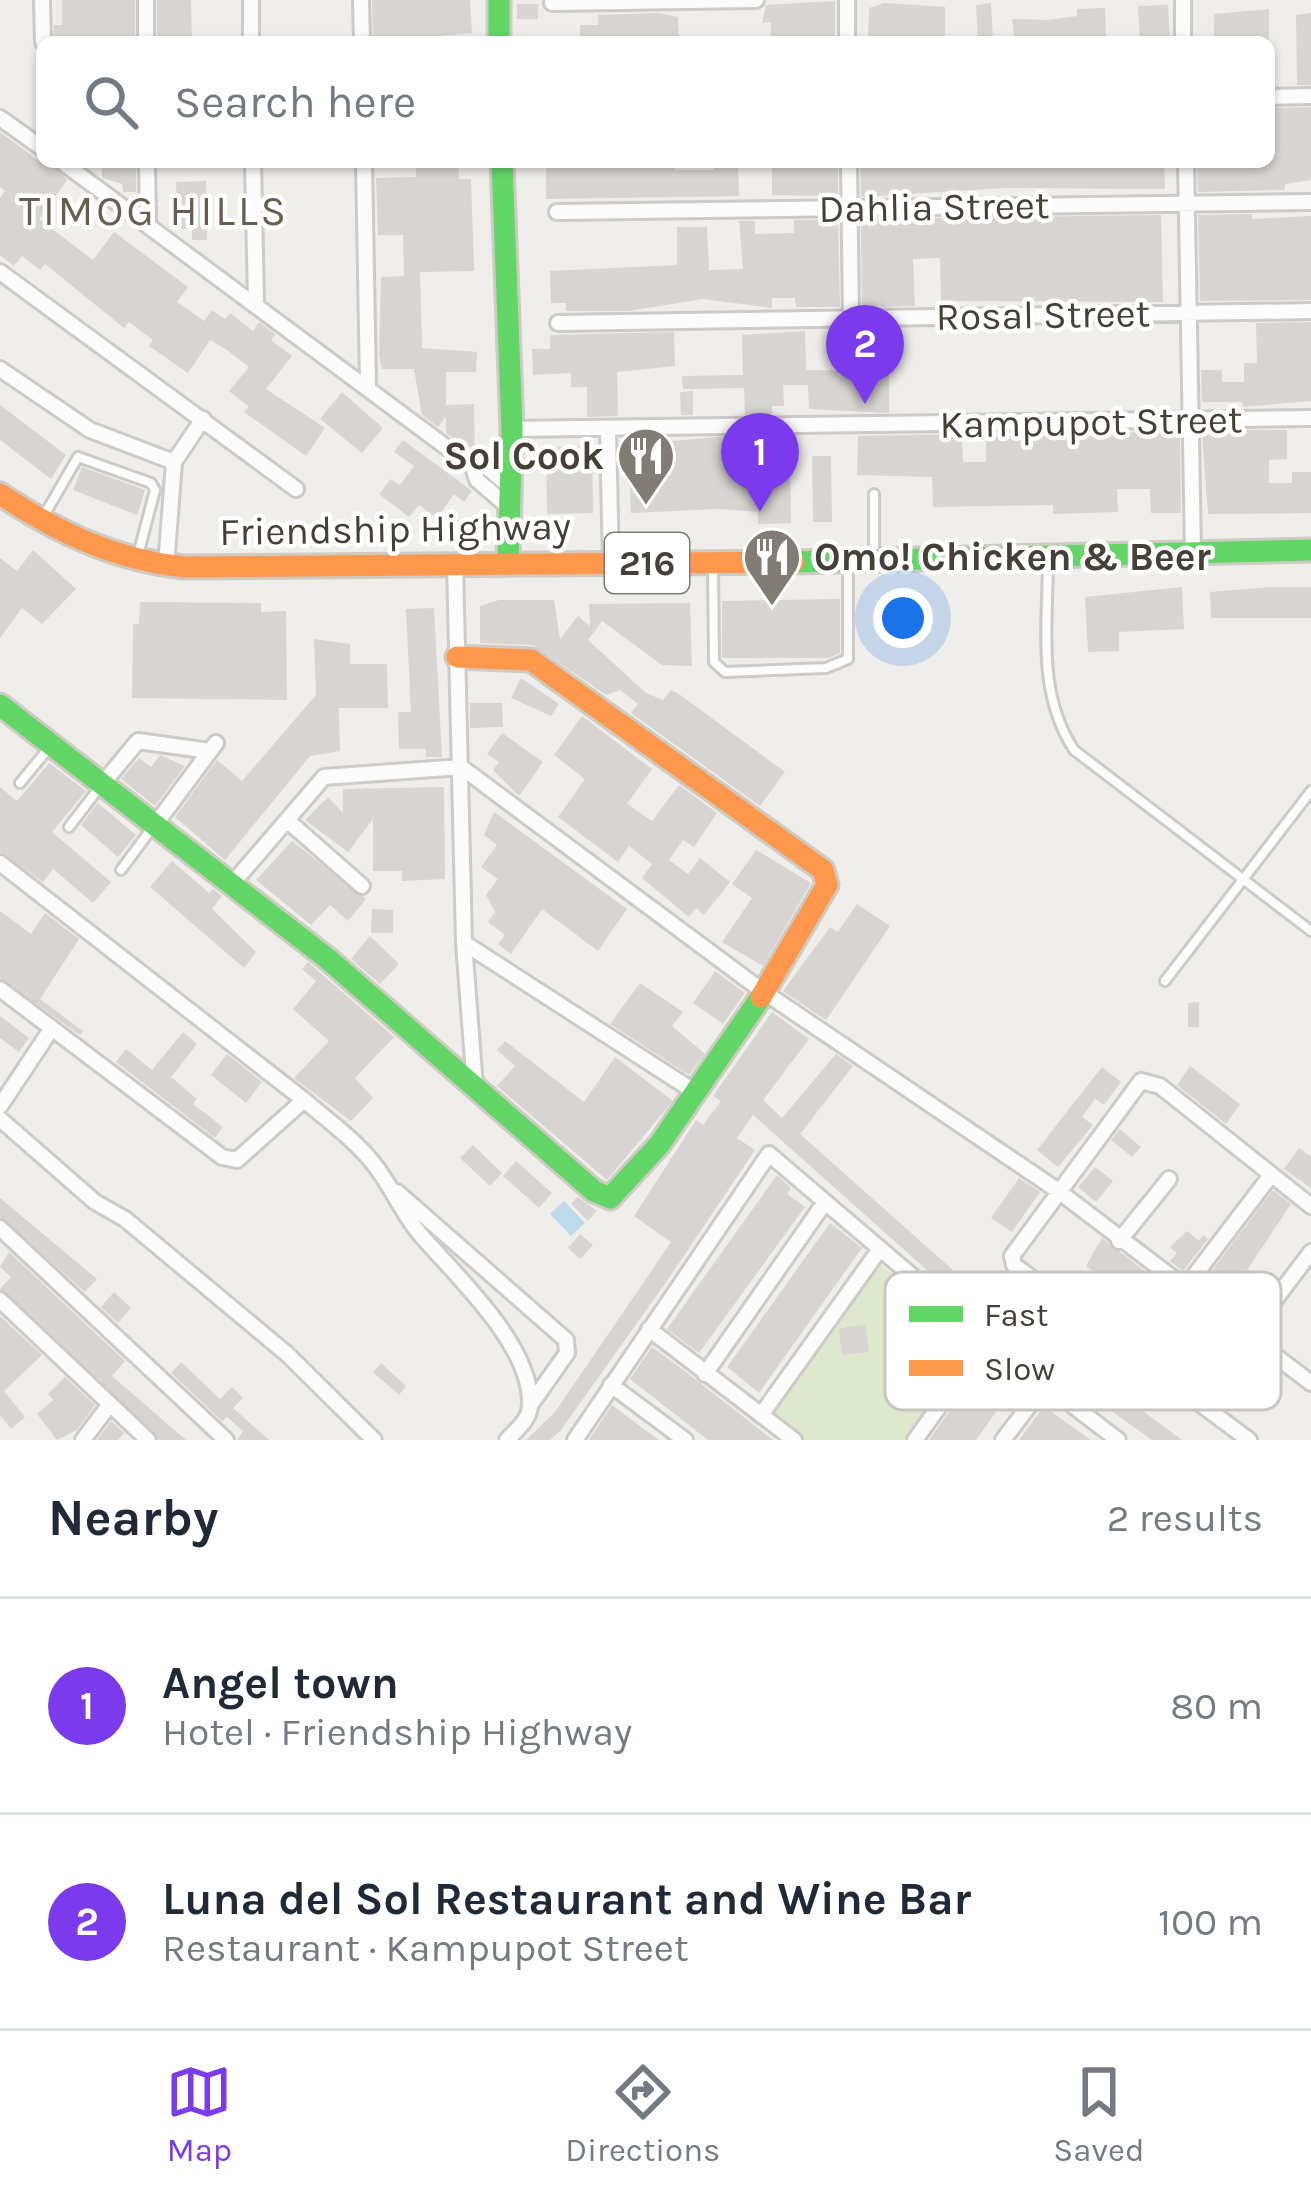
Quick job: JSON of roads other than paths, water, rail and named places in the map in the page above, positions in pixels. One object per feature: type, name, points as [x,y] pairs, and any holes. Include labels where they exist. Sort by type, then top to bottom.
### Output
[{"type":"main road","points":[[499,0],[499,36]]},
{"type":"main road","points":[[502,168],[512,429],[508,562]]},
{"type":"main road","name":"Friendship Highway","points":[[0,495],[40,522],[136,562],[166,566],[874,562],[1311,550]]},
{"type":"main road","points":[[0,705],[232,884],[594,1191],[610,1198],[629,1186],[820,901],[827,885],[823,870],[531,660],[458,658]]},
{"type":"street","points":[[42,0],[43,36]]},
{"type":"street","points":[[146,0],[146,36]]},
{"type":"street","points":[[250,0],[251,36]]},
{"type":"street","points":[[361,0],[362,36]]},
{"type":"street","points":[[552,3],[756,0]]},
{"type":"street","points":[[847,0],[848,36]]},
{"type":"street","points":[[1183,0],[1184,36]]},
{"type":"street","points":[[1275,97],[1311,96]]},
{"type":"street","points":[[0,118],[36,144]]},
{"type":"street","points":[[70,168],[368,385],[473,467],[477,480],[511,498]]},
{"type":"street","points":[[147,168],[148,223]]},
{"type":"street","points":[[254,168],[256,302]]},
{"type":"street","points":[[364,168],[368,385]]},
{"type":"street","points":[[849,168],[850,319]]},
{"type":"street","points":[[1186,168],[1193,552]]},
{"type":"street","name":"Dahlia Street","points":[[557,212],[1311,202]]},
{"type":"street","points":[[0,272],[296,489]]},
{"type":"street","name":"Rosal Street","points":[[558,323],[1311,311]]},
{"type":"street","points":[[0,369],[90,430],[174,462]]},
{"type":"street","points":[[166,566],[174,462],[203,418]]},
{"type":"street","name":"Kampupot Street","points":[[512,429],[1311,418]]},
{"type":"street","points":[[608,430],[611,563]]},
{"type":"street","points":[[455,564],[464,943],[475,1087]]},
{"type":"street","points":[[104,782],[138,741],[213,747],[154,825]]},
{"type":"street","points":[[232,884],[324,777],[460,767],[761,990],[1057,1190],[1163,1272]]},
{"type":"street","points":[[288,820],[362,886]]},
{"type":"street","points":[[0,863],[356,1145],[390,1186],[418,1232],[453,1267],[501,1333],[528,1384],[531,1404]]},
{"type":"street","points":[[464,943],[695,1092]]},
{"type":"street","points":[[0,989],[223,1157],[237,1160],[304,1100]]},
{"type":"street","points":[[1,1101],[52,1028]]},
{"type":"street","points":[[1023,1272],[1014,1265],[1016,1247],[1141,1081],[1160,1086],[1311,1206]]},
{"type":"street","points":[[0,1119],[95,1202],[125,1219],[287,1354],[374,1440]]},
{"type":"street","points":[[575,1440],[769,1154],[907,1272]]},
{"type":"street","points":[[1197,1272],[1271,1175]]},
{"type":"street","points":[[1119,1240],[1169,1179]]},
{"type":"street","points":[[390,1186],[566,1340],[567,1353],[531,1404],[527,1419],[507,1440]]},
{"type":"street","points":[[705,1374],[825,1202]]},
{"type":"street","points":[[0,1228],[226,1440]]},
{"type":"street","points":[[761,1415],[880,1249]]},
{"type":"street","points":[[1281,1292],[1311,1252]]},
{"type":"street","points":[[0,1300],[148,1440]]},
{"type":"street","points":[[649,1329],[794,1440]]},
{"type":"street","points":[[1281,1359],[1311,1383]]},
{"type":"street","points":[[611,1385],[685,1440]]},
{"type":"street","points":[[82,1440],[110,1404]]},
{"type":"street","points":[[915,1440],[937,1410]]},
{"type":"street","points":[[1003,1440],[1026,1410]]},
{"type":"street","points":[[1077,1410],[1118,1440]]},
{"type":"street","points":[[1209,1410],[1249,1440]]},
{"type":"lane","points":[[40,522],[78,458],[152,483],[155,490],[136,562]]},
{"type":"lane","points":[[874,494],[874,562]]},
{"type":"lane","points":[[1048,557],[1048,687],[1054,719],[1074,750],[1311,931]]},
{"type":"lane","points":[[713,562],[714,662],[725,672],[826,668],[848,659],[848,562]]},
{"type":"lane","points":[[20,783],[52,743]]},
{"type":"lane","points":[[69,827],[104,782]]},
{"type":"lane","points":[[1166,981],[1311,791]]},
{"type":"lane","points":[[121,870],[154,825]]},
{"type":"water","points":[[564,1201],[585,1223],[571,1236],[550,1214]]},
{"type":"place","name":"Luna del Sol Restaurant and Wine Bar","points":[[865,404]]},
{"type":"place","name":"Sol Cook","points":[[646,507]]},
{"type":"place","name":"Angel town","points":[[760,512]]},
{"type":"place","name":"Omo! Chicken & Beer","points":[[772,608]]},
{"type":"district","name":"TIMOG HILLS","points":[[154,211]]}]
